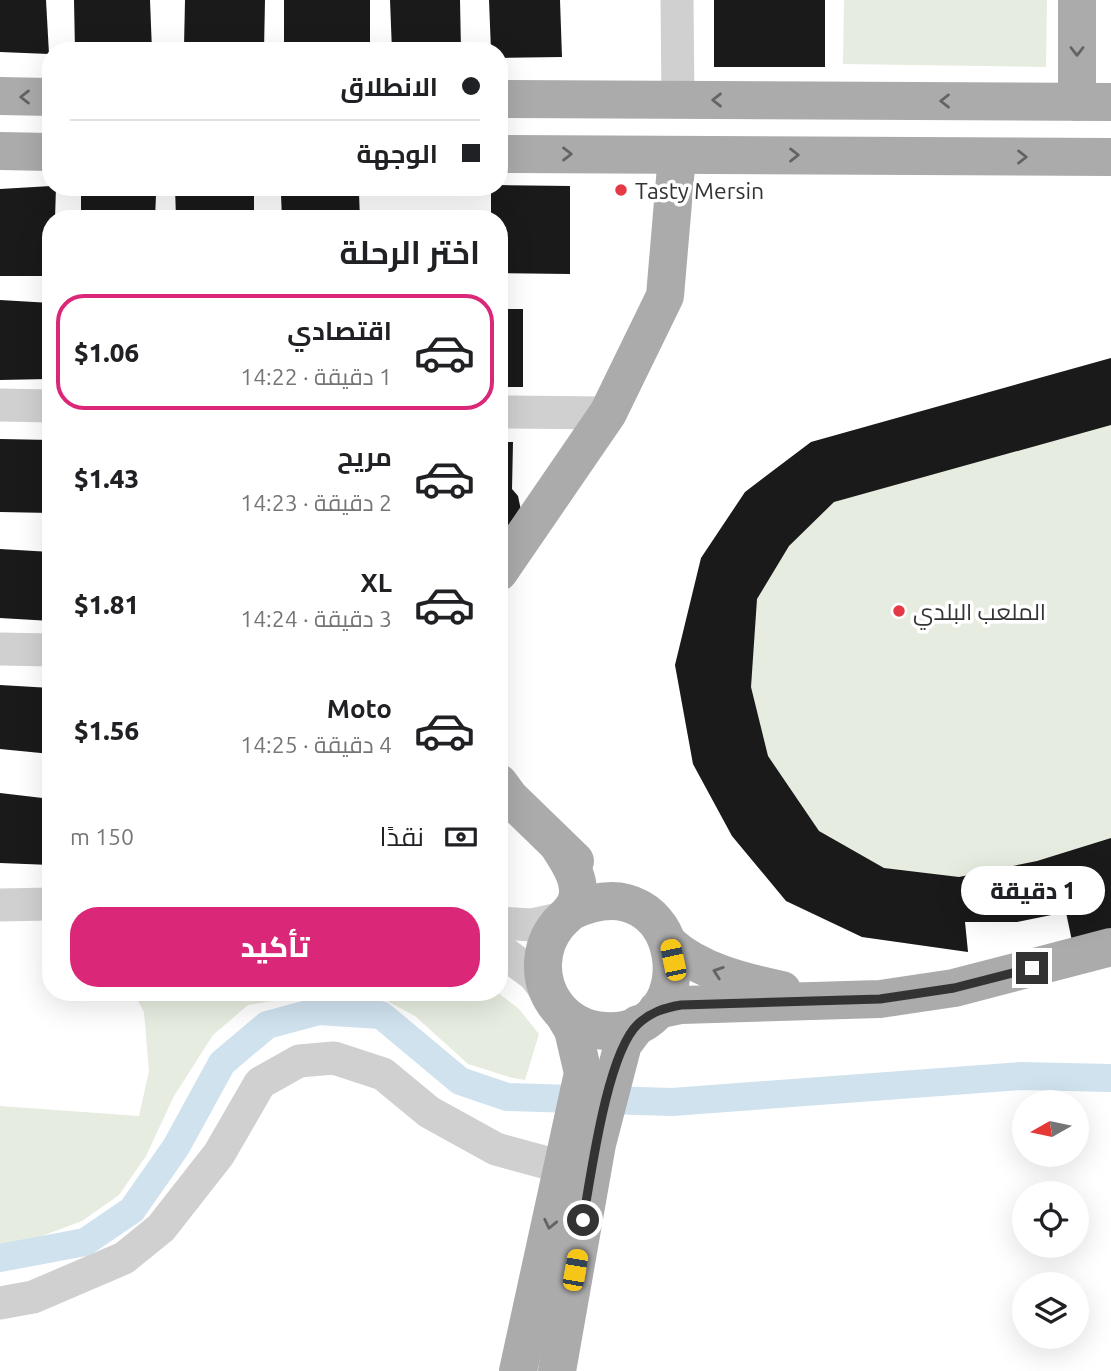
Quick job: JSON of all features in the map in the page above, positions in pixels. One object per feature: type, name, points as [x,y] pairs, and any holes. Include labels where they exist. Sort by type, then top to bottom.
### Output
[{"type":"main road","points":[[508,99],[1094,102],[1077,0]]},
{"type":"main road","points":[[0,96],[42,97]]},
{"type":"main road","points":[[0,152],[42,152]]},
{"type":"main road","points":[[508,154],[1111,157]]},
{"type":"main road","points":[[508,559],[608,413],[665,296],[677,155]]},
{"type":"main road","points":[[508,795],[621,902]]},
{"type":"main road","points":[[558,845],[571,866],[578,887],[577,899],[549,938],[543,973],[557,1005],[598,1075]]},
{"type":"main road","points":[[518,1371],[576,1148],[598,1075],[670,987],[673,974],[669,944],[662,929],[651,916],[637,907],[604,900],[587,904],[568,915]]},
{"type":"main road","points":[[669,944],[682,956],[700,965],[757,985],[832,1000]]},
{"type":"main road","points":[[557,1005],[575,1023],[600,1031],[613,1031],[681,1005],[880,999],[954,988],[1111,947]]},
{"type":"main road","points":[[557,1371],[576,1148]]},
{"type":"street","points":[[677,0],[678,100]]},
{"type":"street","points":[[0,405],[42,406]]},
{"type":"street","points":[[508,412],[608,413]]},
{"type":"street","points":[[0,649],[42,650]]},
{"type":"street","points":[[0,905],[42,904]]},
{"type":"street","points":[[508,924],[531,925],[568,915]]},
{"type":"street","points":[[508,956],[534,975],[557,1005]]},
{"type":"street","points":[[0,1303],[33,1297],[124,1258],[160,1228],[219,1154],[260,1083],[299,1061],[334,1058],[383,1074],[429,1112],[496,1149],[576,1148]]},
{"type":"shaded area","points":[[844,0],[1047,0],[1046,67],[843,64]]},
{"type":"shaded area","name":"الملعب البلدي","points":[[1111,358],[1111,930],[1072,941],[1065,912],[1017,922],[965,922],[968,952],[862,937],[786,901],[732,836],[693,764],[675,665],[701,558],[745,492],[811,442]]},
{"type":"shaded area","points":[[508,1000],[519,1009],[539,1034],[525,1080],[468,1064],[415,1016],[387,1001]]},
{"type":"shaded area","points":[[138,1001],[272,1001],[248,1005],[213,1035],[174,1096],[146,1156],[119,1195],[82,1221],[18,1245],[0,1248],[0,1106],[139,1116],[149,1071],[144,1012]]},
{"type":"building","points":[[0,0],[46,0],[48,42],[42,42],[42,54],[0,52]]},
{"type":"building","points":[[74,0],[150,0],[152,42],[75,42]]},
{"type":"building","points":[[185,0],[265,0],[264,42],[184,42]]},
{"type":"building","points":[[284,0],[370,0],[370,42],[284,42]]},
{"type":"building","points":[[390,0],[460,0],[461,42],[392,42]]},
{"type":"building","points":[[489,0],[560,0],[562,57],[508,58],[508,42],[491,42]]},
{"type":"building","points":[[714,0],[825,0],[825,67],[714,67]]},
{"type":"building","points":[[508,185],[570,186],[570,274],[508,273],[508,210],[491,210],[491,196],[508,196]]},
{"type":"building","points":[[42,187],[42,196],[56,196],[55,210],[42,210],[42,276],[0,276],[0,189]]},
{"type":"building","points":[[81,196],[156,196],[155,210],[81,210]]},
{"type":"building","points":[[175,196],[254,196],[254,210],[176,210]]},
{"type":"building","points":[[281,196],[359,196],[360,210],[282,210]]},
{"type":"building","points":[[0,300],[42,302],[42,379],[0,380]]},
{"type":"building","points":[[508,309],[523,309],[523,387],[508,387]]},
{"type":"building","points":[[1111,358],[1111,425],[834,502],[789,546],[757,599],[751,687],[768,756],[819,831],[884,868],[959,877],[1037,861],[1111,838],[1111,930],[1072,941],[1066,912],[1017,922],[965,922],[968,952],[862,937],[786,901],[732,836],[693,764],[675,665],[701,558],[745,492],[811,442]]},
{"type":"building","points":[[0,439],[42,440],[42,513],[0,512]]},
{"type":"building","points":[[508,442],[513,442],[512,489],[518,496],[522,515],[508,529]]},
{"type":"building","points":[[0,549],[42,551],[42,620],[0,618]]},
{"type":"building","points":[[0,685],[42,687],[42,753],[0,749]]},
{"type":"building","points":[[0,793],[42,798],[42,865],[0,863]]},
{"type":"waterway","points":[[0,1258],[85,1242],[132,1210],[176,1147],[222,1063],[267,1025],[319,1011],[381,1015],[460,1081],[507,1097],[672,1102],[1021,1076],[1111,1078]]},
{"type":"place","name":"Tasty Mersin","points":[[621,190]]},
{"type":"place","name":"الملعب البلدي","points":[[899,611]]},
{"type":"route","points":[[583,1220],[597,1144],[623,1044],[638,1024],[657,1010],[681,1005],[880,999],[954,988],[1032,968]]}]
